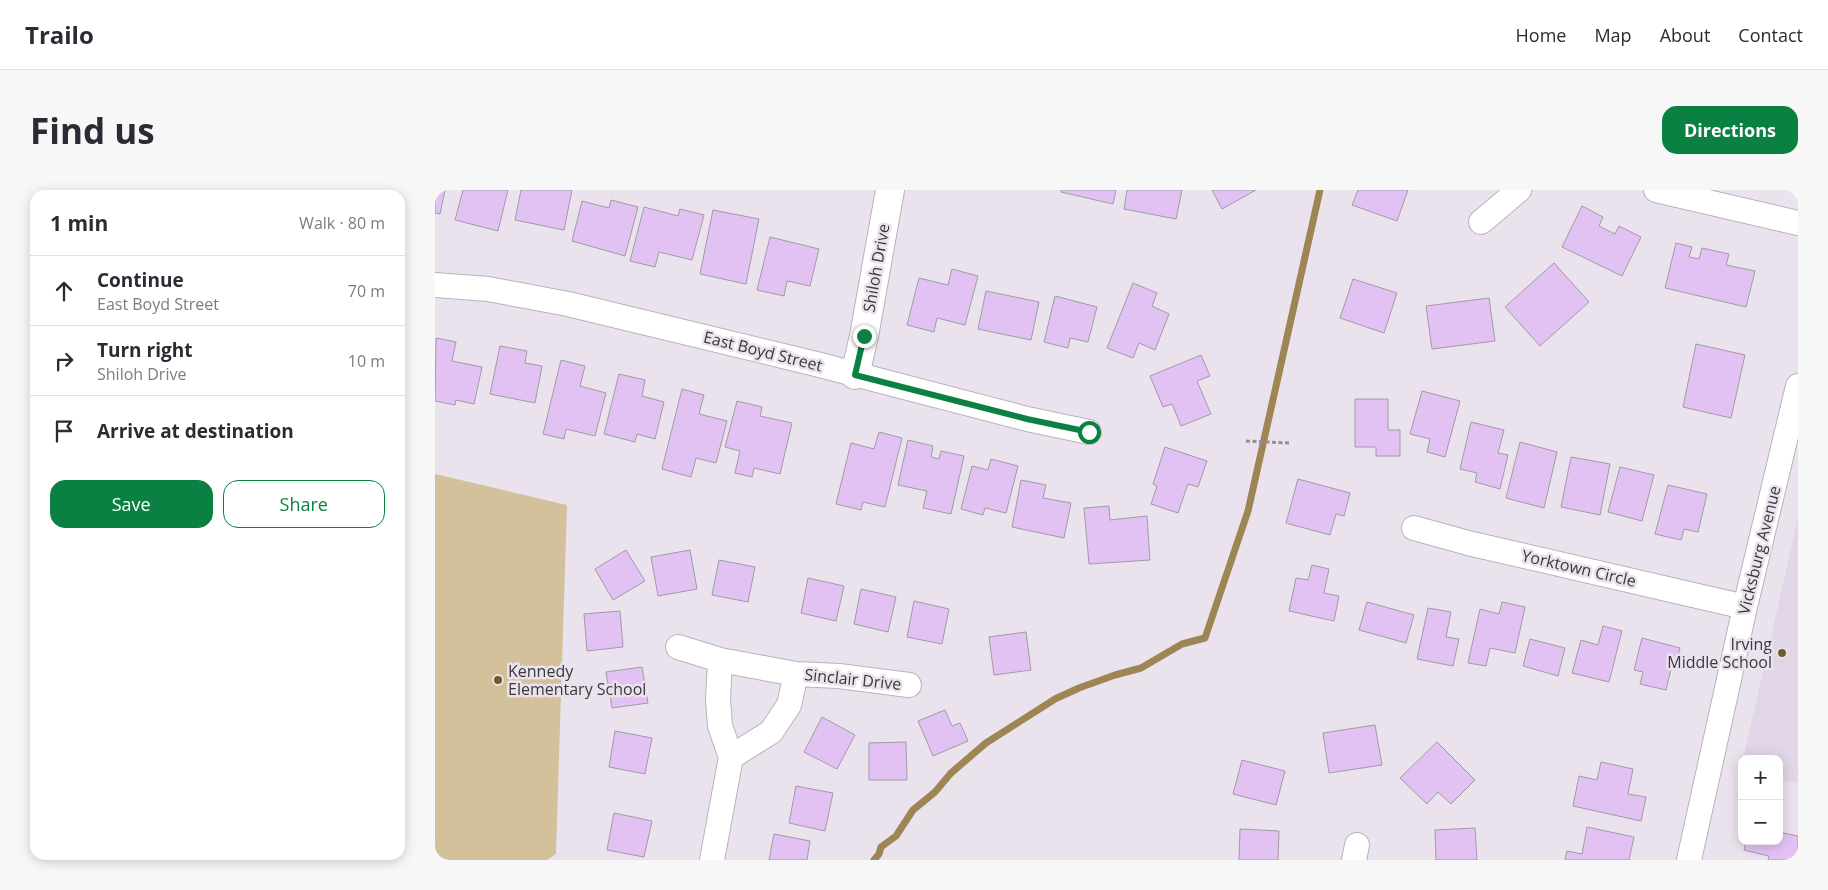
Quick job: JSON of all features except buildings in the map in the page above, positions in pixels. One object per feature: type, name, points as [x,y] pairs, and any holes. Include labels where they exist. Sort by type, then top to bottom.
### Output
[{"type":"street","name":"Shiloh Drive","points":[[855,375],[864,336],[890,190]]},
{"type":"street","points":[[1481,222],[1519,190]]},
{"type":"street","points":[[1656,190],[1798,223]]},
{"type":"street","name":"East Boyd Street","points":[[435,285],[488,289],[568,304],[820,365],[1027,419],[1089,432]]},
{"type":"street","name":"Vicksburg Avenue","points":[[1689,860],[1745,607],[1798,386]]},
{"type":"street","name":"Yorktown Circle","points":[[1414,528],[1467,543],[1745,607]]},
{"type":"street","name":"Sinclair Drive","points":[[678,646],[720,660],[796,674],[839,676],[909,685]]},
{"type":"street","points":[[712,860],[731,756],[720,726],[718,699],[720,660]]},
{"type":"street","name":"Sinclair Drive","points":[[731,756],[771,732],[789,705],[796,674]]},
{"type":"path","points":[[1246,441],[1289,444]]},
{"type":"shaded area","name":"Kennedy Elementary School","points":[[435,474],[567,505],[556,854],[547,860],[435,860]]},
{"type":"shaded area","name":"Irving Middle School","points":[[1798,518],[1798,784],[1783,780],[1783,755],[1744,755]]},
{"type":"waterway","points":[[874,860],[879,854],[881,847],[896,836],[913,810],[935,792],[951,773],[986,743],[1055,699],[1115,675],[1141,668],[1182,644],[1205,638],[1248,511],[1320,190]]},
{"type":"place","name":"Irving Middle School","points":[[1782,653]]},
{"type":"place","name":"Kennedy Elementary School","points":[[498,680]]},
{"type":"route","points":[[864,336],[855,375],[1027,419],[1089,432]]}]
